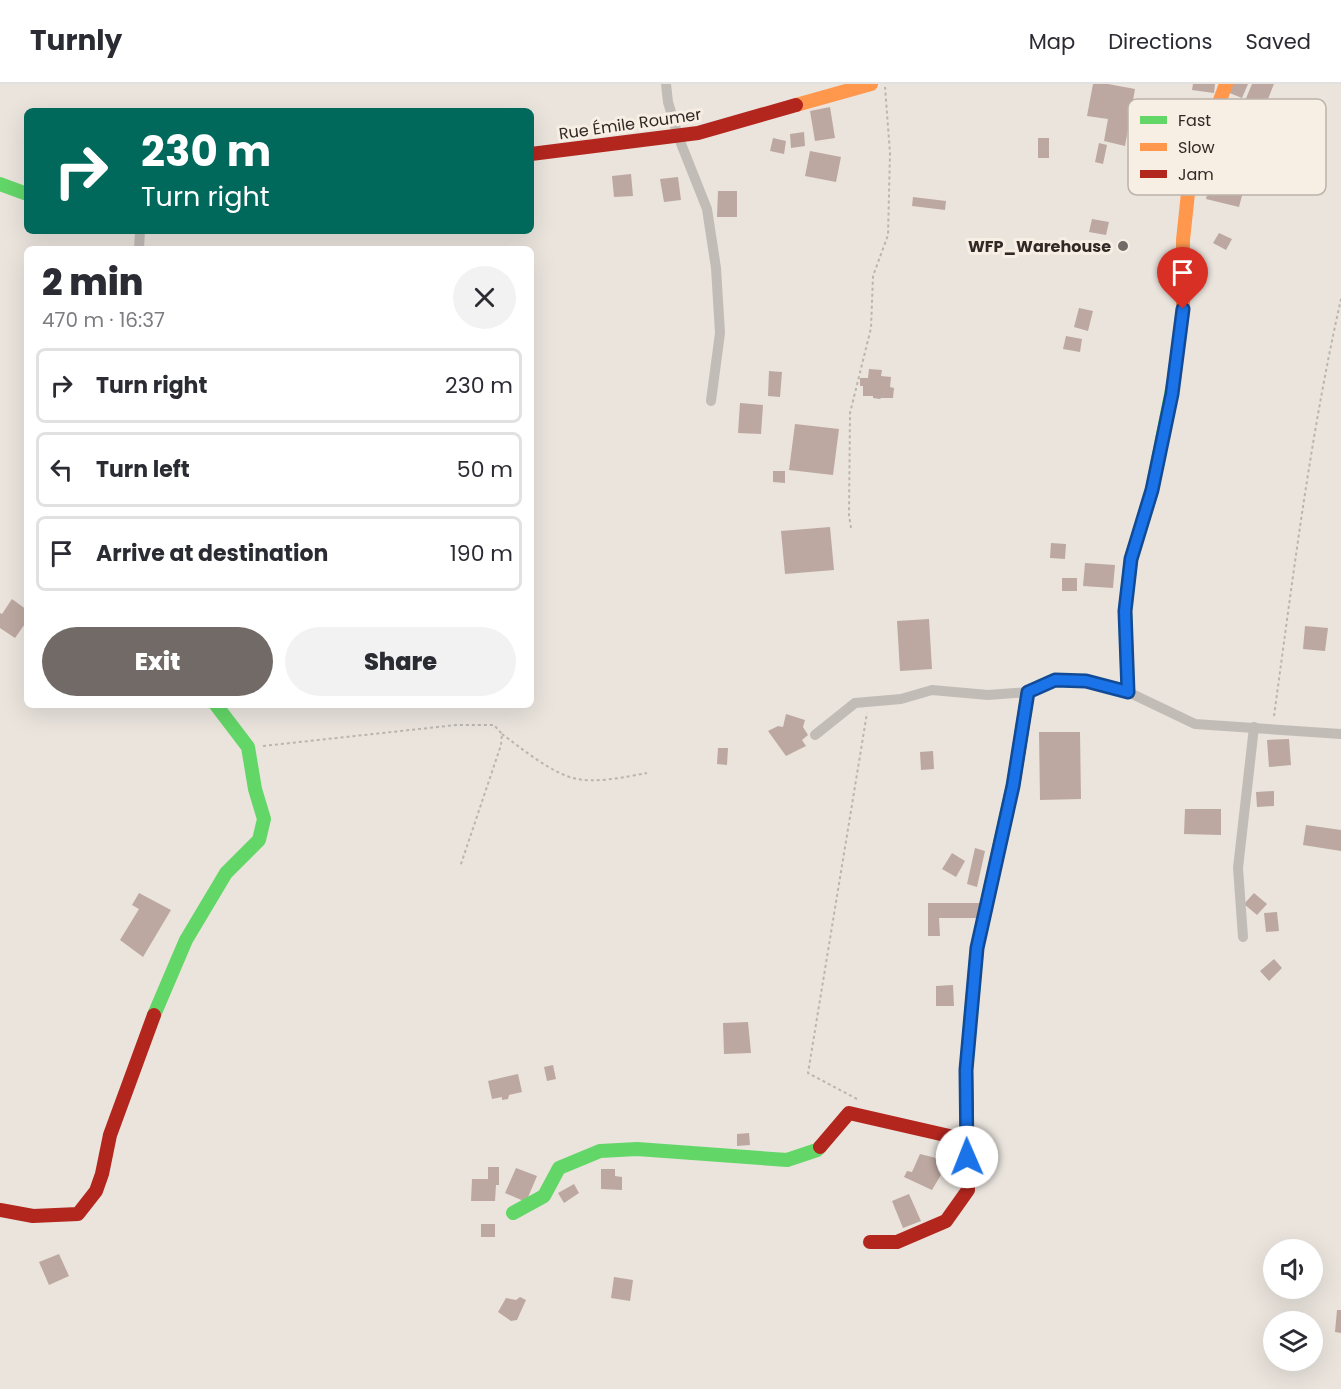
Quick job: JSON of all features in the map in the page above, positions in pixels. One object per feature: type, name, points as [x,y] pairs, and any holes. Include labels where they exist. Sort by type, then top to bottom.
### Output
[{"type":"street","points":[[666,84],[668,102],[678,136],[707,209],[716,268],[720,333],[711,401]]},
{"type":"street","name":"Rue Émile Roumer","points":[[534,153],[698,134],[871,84]]},
{"type":"street","points":[[1220,99],[1226,84]]},
{"type":"street","points":[[0,184],[24,193]]},
{"type":"street","points":[[1128,692],[1125,611],[1131,559],[1152,490],[1172,394],[1183,309],[1183,240],[1188,195]]},
{"type":"street","points":[[815,735],[855,703],[901,699],[932,690],[988,695],[1028,692],[1055,680],[1086,681],[1128,692],[1195,724],[1341,734]]},
{"type":"street","points":[[870,1242],[897,1242],[946,1221],[968,1190],[966,1070],[977,948],[1013,786],[1028,692]]},
{"type":"street","points":[[0,1210],[33,1216],[78,1214],[96,1191],[110,1135],[130,1078],[161,996],[186,940],[226,873],[259,840],[264,819],[255,789],[248,747],[218,708]]},
{"type":"street","points":[[1243,937],[1238,868],[1254,727]]},
{"type":"street","points":[[513,1213],[544,1196],[559,1168],[600,1151],[647,1150],[787,1160],[817,1150],[849,1113],[967,1140]]},
{"type":"path","points":[[851,528],[849,515],[850,413],[871,328],[873,276],[888,235],[891,153],[885,84]]},
{"type":"path","points":[[1273,728],[1294,568],[1328,357],[1341,299]]},
{"type":"path","points":[[859,1100],[808,1073],[869,702]]},
{"type":"path","points":[[248,747],[456,725],[494,725],[502,734],[541,762],[573,778],[609,779],[647,773]]},
{"type":"path","points":[[460,867],[501,745],[502,734]]},
{"type":"building","points":[[1093,84],[1135,89],[1133,99],[1128,99],[1128,129],[1125,146],[1104,141],[1108,119],[1087,116]]},
{"type":"building","points":[[1193,84],[1215,84],[1214,93],[1192,90]]},
{"type":"building","points":[[1231,84],[1248,84],[1242,98],[1227,92]]},
{"type":"building","points":[[1252,84],[1274,84],[1268,99],[1246,99]]},
{"type":"building","points":[[830,107],[835,138],[815,141],[810,111]]},
{"type":"building","points":[[804,132],[805,146],[791,148],[790,134]]},
{"type":"building","points":[[773,138],[786,141],[784,154],[770,151]]},
{"type":"building","points":[[1038,138],[1049,138],[1049,158],[1038,158]]},
{"type":"building","points":[[1099,143],[1107,145],[1103,164],[1095,162]]},
{"type":"building","points":[[810,151],[841,157],[836,182],[805,176]]},
{"type":"building","points":[[631,174],[633,196],[614,197],[612,176]]},
{"type":"building","points":[[678,177],[681,200],[664,202],[660,179]]},
{"type":"building","points":[[718,191],[737,191],[737,217],[717,217]]},
{"type":"building","points":[[1207,195],[1242,195],[1239,207],[1206,199]]},
{"type":"building","points":[[913,197],[946,201],[945,210],[912,206]]},
{"type":"building","points":[[1092,219],[1109,222],[1106,235],[1089,232]]},
{"type":"building","points":[[1219,233],[1232,239],[1226,250],[1213,243]]},
{"type":"building","points":[[1079,308],[1093,311],[1088,331],[1074,327]]},
{"type":"building","points":[[1066,336],[1082,339],[1080,352],[1063,349]]},
{"type":"building","points":[[869,369],[882,370],[881,376],[891,377],[890,387],[894,388],[893,398],[880,399],[863,396],[860,378],[868,378]]},
{"type":"building","points":[[769,371],[782,372],[780,397],[768,396]]},
{"type":"building","points":[[740,403],[763,405],[761,434],[738,433]]},
{"type":"building","points":[[795,424],[839,429],[833,475],[789,470]]},
{"type":"building","points":[[773,471],[785,471],[785,483],[773,482]]},
{"type":"building","points":[[830,527],[834,570],[785,574],[781,531]]},
{"type":"building","points":[[1051,543],[1066,544],[1065,559],[1050,558]]},
{"type":"building","points":[[1085,563],[1115,565],[1113,588],[1083,586]]},
{"type":"building","points":[[1062,578],[1077,578],[1077,591],[1062,591]]},
{"type":"building","points":[[12,599],[24,608],[24,625],[15,638],[0,628],[0,613],[2,614]]},
{"type":"building","points":[[929,619],[932,669],[900,671],[897,621]]},
{"type":"building","points":[[1305,626],[1328,628],[1325,651],[1303,649]]},
{"type":"building","points":[[786,714],[805,720],[803,727],[808,735],[802,740],[806,746],[786,756],[768,731],[778,726],[783,727]]},
{"type":"building","points":[[1039,732],[1080,732],[1081,799],[1040,800]]},
{"type":"building","points":[[1289,739],[1291,765],[1269,767],[1267,740]]},
{"type":"building","points":[[718,748],[728,748],[727,765],[717,764]]},
{"type":"building","points":[[933,751],[934,769],[921,770],[920,752]]},
{"type":"building","points":[[1274,791],[1274,806],[1257,807],[1256,792]]},
{"type":"building","points":[[1185,809],[1221,809],[1221,835],[1184,834]]},
{"type":"building","points":[[1306,825],[1341,830],[1341,851],[1303,845]]},
{"type":"building","points":[[975,848],[985,851],[977,887],[967,884]]},
{"type":"building","points":[[952,853],[965,861],[956,877],[942,869]]},
{"type":"building","points":[[139,893],[171,910],[143,957],[120,940],[139,909],[132,905]]},
{"type":"building","points":[[1254,893],[1267,904],[1257,915],[1244,904]]},
{"type":"building","points":[[928,903],[981,903],[980,918],[939,918],[940,936],[928,936]]},
{"type":"building","points":[[1277,912],[1279,931],[1266,932],[1264,913]]},
{"type":"building","points":[[1274,959],[1282,968],[1269,981],[1260,971]]},
{"type":"building","points":[[953,985],[954,1006],[936,1006],[936,986]]},
{"type":"building","points":[[748,1022],[751,1053],[724,1054],[723,1023]]},
{"type":"building","points":[[553,1065],[556,1079],[547,1081],[544,1067]]},
{"type":"building","points":[[518,1074],[522,1092],[509,1095],[508,1099],[502,1100],[502,1097],[492,1099],[488,1081]]},
{"type":"building","points":[[749,1133],[750,1145],[737,1146],[737,1134]]},
{"type":"building","points":[[920,1154],[936,1158],[936,1165],[945,1168],[932,1190],[904,1177],[907,1171],[912,1172]]},
{"type":"building","points":[[488,1167],[499,1167],[499,1185],[496,1185],[495,1201],[471,1201],[472,1179],[488,1179]]},
{"type":"building","points":[[516,1168],[537,1176],[526,1202],[505,1193]]},
{"type":"building","points":[[601,1169],[615,1169],[615,1176],[622,1177],[622,1190],[601,1189]]},
{"type":"building","points":[[574,1184],[579,1193],[564,1203],[558,1193]]},
{"type":"building","points":[[909,1194],[921,1221],[903,1228],[892,1201]]},
{"type":"building","points":[[481,1224],[495,1224],[495,1237],[481,1237]]},
{"type":"building","points":[[59,1254],[69,1276],[49,1285],[39,1262]]},
{"type":"building","points":[[614,1277],[633,1280],[630,1301],[611,1298]]},
{"type":"building","points":[[520,1297],[526,1300],[517,1320],[511,1321],[498,1312],[506,1298],[516,1300]]},
{"type":"building","points":[[1337,1310],[1341,1310],[1341,1333],[1335,1332]]},
{"type":"traffic: fast","points":[[0,184],[24,193]]},
{"type":"traffic: fast","points":[[1128,692],[1125,611],[1131,559],[1152,490],[1174,379]]},
{"type":"traffic: fast","points":[[154,1015],[186,940],[226,873],[259,840],[264,819],[255,789],[248,747],[218,708]]},
{"type":"traffic: fast","points":[[966,1070],[977,948],[1014,780]]},
{"type":"traffic: fast","points":[[513,1213],[544,1196],[559,1168],[600,1151],[637,1149],[787,1160],[820,1147]]},
{"type":"traffic: slow","points":[[796,105],[871,84]]},
{"type":"traffic: slow","points":[[1220,99],[1226,84]]},
{"type":"traffic: slow","points":[[1174,379],[1183,309],[1183,240],[1188,195]]},
{"type":"traffic: jam","points":[[534,154],[698,133],[796,105]]},
{"type":"traffic: jam","points":[[1014,780],[1028,692]]},
{"type":"traffic: jam","points":[[0,1210],[33,1216],[78,1214],[96,1191],[110,1135],[154,1015]]},
{"type":"traffic: jam","points":[[870,1242],[897,1242],[946,1221],[968,1190],[966,1070]]},
{"type":"traffic: jam","points":[[820,1147],[849,1113],[967,1140]]},
{"type":"place","name":"WFP_Warehouse","points":[[1123,246]]},
{"type":"route","points":[[967,1157],[966,1070],[977,948],[1013,786],[1028,692],[1055,680],[1086,681],[1128,692],[1125,611],[1131,559],[1152,490],[1172,394],[1183,309]]}]
